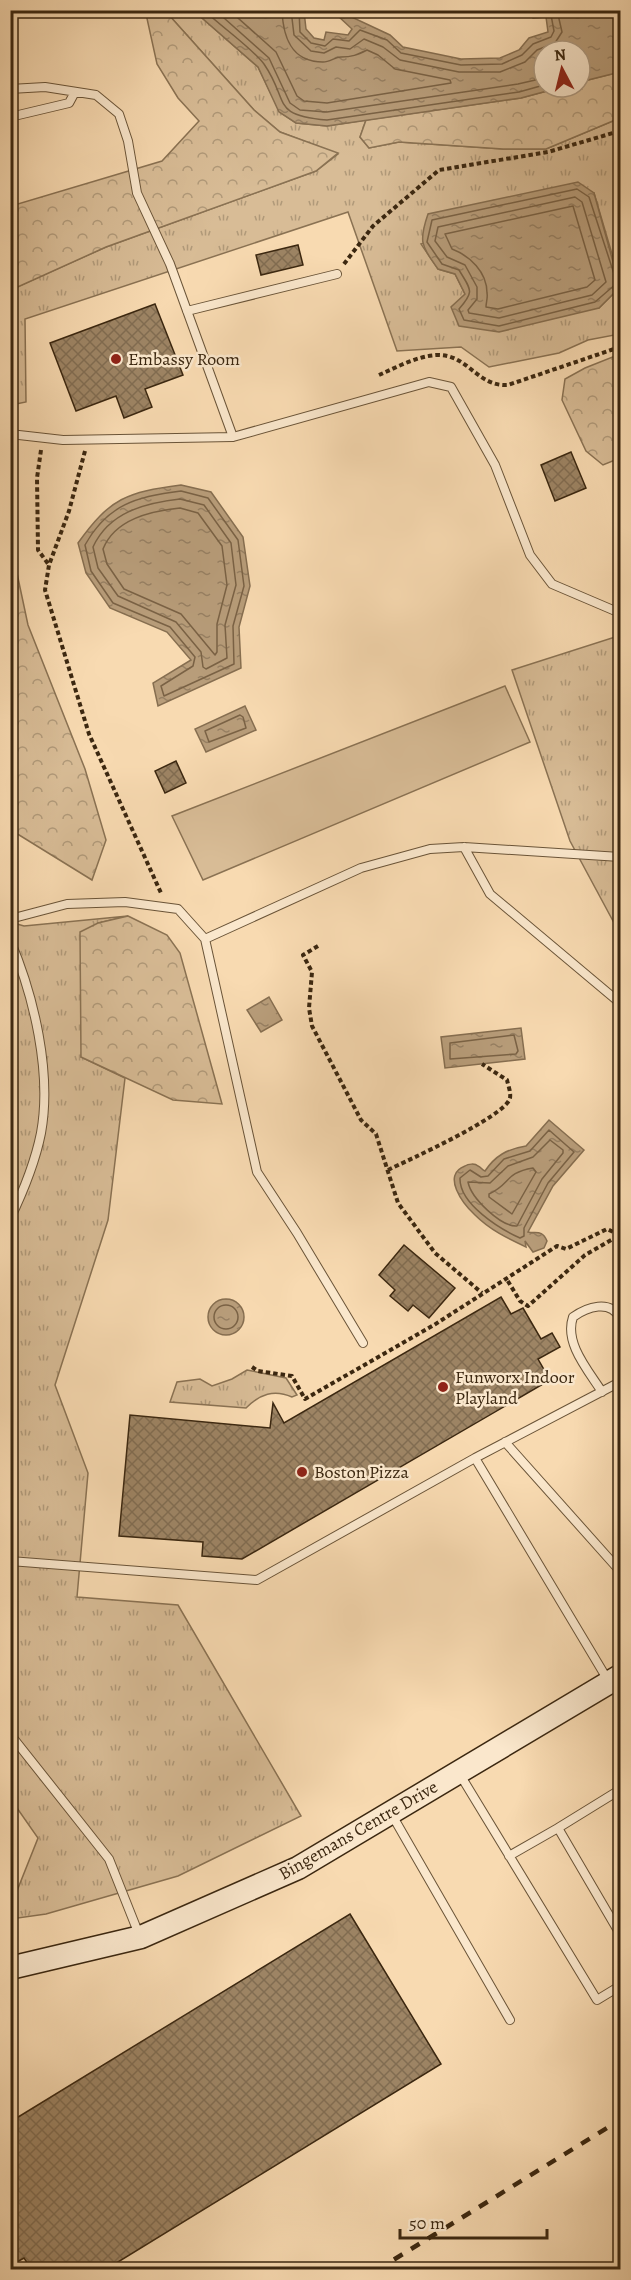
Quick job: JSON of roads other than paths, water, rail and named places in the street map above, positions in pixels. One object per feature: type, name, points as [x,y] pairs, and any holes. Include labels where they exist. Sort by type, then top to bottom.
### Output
[{"type":"main road","name":"Bingemans Centre Drive","points":[[10,1968],[141,1937],[298,1868],[615,1679]]},
{"type":"lane","points":[[10,89],[45,87],[96,94],[119,114],[128,141],[137,193],[170,264],[233,437]]},
{"type":"lane","points":[[10,117],[69,103],[75,92]]},
{"type":"lane","points":[[187,311],[337,274]]},
{"type":"lane","points":[[10,434],[88,440],[233,437],[429,382],[451,387],[495,465],[530,555],[552,584],[621,613]]},
{"type":"lane","points":[[464,847],[490,894],[621,1003]]},
{"type":"lane","points":[[205,939],[361,868],[430,849],[464,847],[621,857]]},
{"type":"lane","points":[[10,919],[67,904],[125,902],[178,909],[205,939],[257,1172],[297,1233],[363,1343]]},
{"type":"lane","points":[[10,940],[33,1002],[43,1065],[41,1132],[26,1186],[10,1220]]},
{"type":"lane","points":[[602,1392],[570,1338],[569,1328],[573,1317],[594,1306],[608,1307],[617,1312],[621,1318]]},
{"type":"lane","points":[[10,1561],[257,1580],[475,1458],[621,1382]]},
{"type":"lane","points":[[505,1442],[621,1571]]},
{"type":"lane","points":[[475,1458],[615,1679]]},
{"type":"lane","points":[[10,1734],[109,1859],[141,1937]]},
{"type":"lane","points":[[459,1772],[597,2000],[621,1986]]},
{"type":"lane","points":[[509,1856],[618,1791]]},
{"type":"lane","points":[[391,1813],[510,2020]]},
{"type":"lane","points":[[558,1828],[621,1934]]},
{"type":"water","points":[[194,11],[304,11],[306,29],[314,38],[324,40],[326,32],[348,35],[352,29],[338,16],[339,11],[390,35],[403,47],[461,59],[500,58],[519,50],[529,38],[548,32],[546,17],[533,18],[530,13],[504,11],[620,11],[620,72],[592,79],[592,39],[532,39],[532,95],[521,98],[327,126],[296,123],[279,112],[258,67]]},
{"type":"water","points":[[578,182],[594,193],[620,287],[599,308],[499,332],[459,326],[451,307],[465,294],[455,274],[438,269],[425,249],[423,232],[428,214]]},
{"type":"water","points":[[181,485],[211,492],[243,537],[250,586],[239,627],[241,668],[158,706],[153,683],[191,660],[167,632],[110,608],[86,573],[78,543],[100,516],[121,500],[147,491]]},
{"type":"water","points":[[245,706],[256,730],[206,752],[195,729]]},
{"type":"water","points":[[269,997],[282,1020],[261,1032],[247,1010]]},
{"type":"water","points":[[521,1028],[525,1059],[445,1068],[441,1037]]},
{"type":"water","points":[[549,1120],[584,1150],[553,1186],[528,1232],[541,1233],[547,1241],[544,1248],[533,1252],[525,1241],[526,1247],[505,1237],[475,1215],[460,1197],[454,1183],[458,1170],[466,1165],[477,1165],[485,1171],[502,1154],[526,1146]]},
{"type":"water","points":[[226,1299],[239,1304],[244,1317],[239,1330],[226,1335],[213,1330],[208,1317],[213,1304]]},
{"type":"railway","points":[[377,2270],[620,2120]]},
{"type":"place","name":"Embassy Room","points":[[116,359]]},
{"type":"place","name":"Funworx Indoor Playland","points":[[443,1387]]},
{"type":"place","name":"Boston Pizza","points":[[302,1472]]}]
